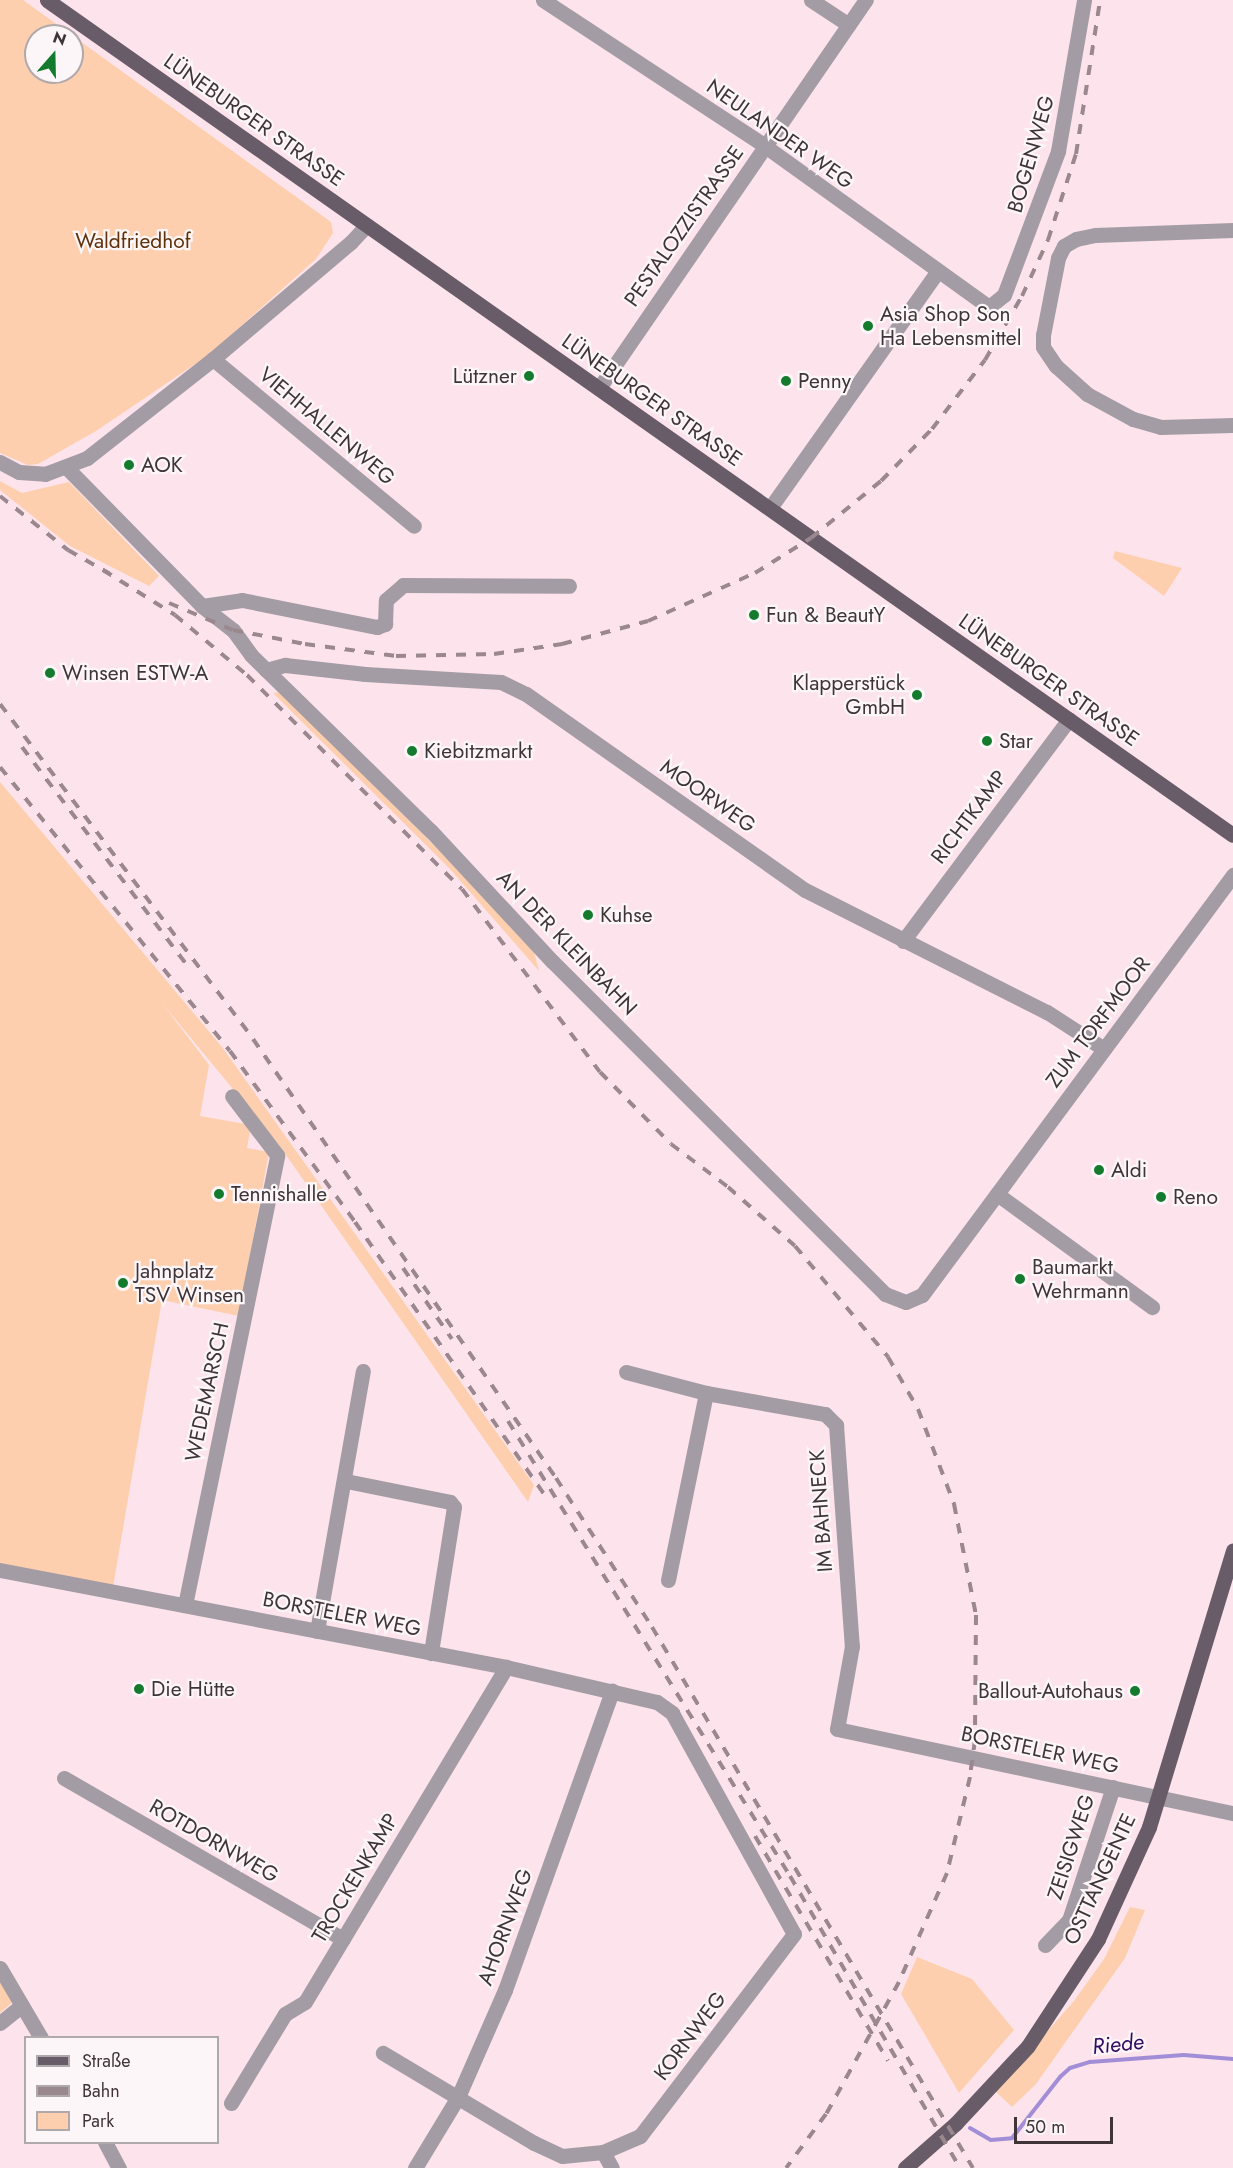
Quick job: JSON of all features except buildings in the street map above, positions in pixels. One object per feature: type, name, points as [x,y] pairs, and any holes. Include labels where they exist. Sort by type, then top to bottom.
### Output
[{"type":"main road","name":"LÜNEBURGER STRASSE","points":[[46,0],[1233,835]]},
{"type":"main road","name":"OSTTANGENTE","points":[[905,2168],[981,2098],[1028,2046],[1079,1971],[1116,1904],[1158,1799],[1233,1550]]},
{"type":"street","name":"NEULANDER WEG","points":[[543,0],[765,146],[937,272],[989,307]]},
{"type":"street","points":[[811,0],[849,25]]},
{"type":"street","name":"PESTALOZZISTRASSE","points":[[599,388],[866,0]]},
{"type":"street","name":"BOGENWEG","points":[[989,307],[1004,296],[1058,151],[1084,0]]},
{"type":"street","points":[[0,462],[19,472],[41,474],[68,468],[87,458],[213,358],[351,242],[366,225]]},
{"type":"street","points":[[1233,230],[1095,235],[1064,246],[1058,258],[1043,347],[1056,366],[1087,394],[1133,419],[1161,428],[1233,425]]},
{"type":"street","points":[[770,508],[937,272]]},
{"type":"street","name":"VIEHHALLENWEG","points":[[213,358],[414,526]]},
{"type":"street","name":"AN DER KLEINBAHN","points":[[68,468],[202,606],[233,630],[266,670],[430,831],[552,961],[885,1294],[906,1302]]},
{"type":"street","points":[[202,606],[242,600],[377,627],[385,624],[386,600],[404,585],[569,586]]},
{"type":"street","name":"MOORWEG","points":[[266,670],[285,665],[375,675],[501,682],[526,694],[805,890],[1047,1012],[1104,1049]]},
{"type":"street","name":"RICHTKAMP","points":[[903,940],[1069,719]]},
{"type":"street","name":"ZUM TORFMOOR","points":[[906,1302],[922,1295],[1233,875]]},
{"type":"street","name":"WEDEMARSCH","points":[[185,1605],[277,1155],[232,1096]]},
{"type":"street","points":[[997,1194],[1152,1307]]},
{"type":"street","points":[[317,1631],[346,1480],[363,1371]]},
{"type":"street","name":"IM BAHNECK","points":[[626,1372],[705,1393],[825,1414],[836,1425],[852,1647],[837,1729]]},
{"type":"street","points":[[668,1580],[705,1393]]},
{"type":"street","points":[[346,1480],[450,1502],[454,1507],[431,1653]]},
{"type":"street","name":"BORSTELER WEG","points":[[0,1570],[506,1667],[657,1702],[672,1713]]},
{"type":"street","name":"TROCKENKAMP","points":[[231,2103],[285,2014],[305,2002],[506,1667]]},
{"type":"street","name":"AHORNWEG","points":[[415,2168],[458,2097],[505,1990],[612,1691]]},
{"type":"street","name":"KORNWEG","points":[[383,2053],[562,2156],[603,2152],[640,2136],[794,1934],[672,1713]]},
{"type":"street","name":"BORSTELER WEG","points":[[837,1729],[1113,1787],[1158,1799],[1233,1813]]},
{"type":"street","name":"ROTDORNWEG","points":[[64,1778],[343,1939]]},
{"type":"street","name":"ZEISIGWEG","points":[[1045,1945],[1069,1920],[1113,1787]]},
{"type":"street","points":[[0,1968],[40,2036]]},
{"type":"street","points":[[0,2023],[22,2005]]},
{"type":"street","points":[[106,2144],[119,2168]]},
{"type":"street","points":[[603,2152],[612,2168]]},
{"type":"green space","name":"Waldfriedhof","points":[[0,0],[23,0],[56,24],[24,24],[24,84],[84,84],[84,44],[331,222],[333,233],[316,259],[207,356],[96,431],[38,464],[28,465],[0,453]]},
{"type":"green space","points":[[0,481],[22,493],[69,482],[159,576],[149,586],[70,546],[0,490]]},
{"type":"green space","points":[[1115,551],[1182,568],[1164,596],[1113,558]]},
{"type":"green space","points":[[280,692],[491,902],[533,948],[539,971],[450,869],[273,693]]},
{"type":"green space","name":"Jahnplatz TSV Winsen","points":[[0,782],[222,1047],[534,1485],[528,1502],[279,1145],[162,1003],[209,1065],[200,1116],[251,1125],[247,1148],[269,1152],[239,1316],[162,1300],[113,1587],[0,1565]]},
{"type":"green space","points":[[1130,1907],[1145,1910],[1125,1958],[1036,2084],[1012,2107],[995,2091],[1074,2001],[1104,1959]]},
{"type":"green space","points":[[917,1957],[972,1979],[1014,2030],[959,2093],[901,1994]]},
{"type":"green space","points":[[0,1979],[14,2001],[0,2013]]},
{"type":"waterway","name":"Riede","points":[[970,2128],[991,2140],[1012,2138],[1060,2077],[1070,2068],[1090,2062],[1184,2055],[1233,2059]]},
{"type":"railway","points":[[169,603],[233,630],[305,644],[396,656],[494,654],[562,644],[648,621],[755,573],[811,538],[881,481],[932,429],[985,360],[1022,296],[1048,240],[1076,154],[1100,0]]},
{"type":"railway","points":[[0,496],[68,550],[110,574]]},
{"type":"railway","points":[[103,570],[175,615],[247,675],[462,889],[600,1072],[671,1144],[728,1187],[795,1246],[888,1357],[918,1409],[954,1504],[976,1615],[975,1740],[970,1777],[947,1873],[899,1982],[826,2114],[786,2168]]},
{"type":"railway","points":[[0,704],[253,1039],[556,1478],[652,1627],[973,2168]]},
{"type":"railway","points":[[22,747],[187,965]]},
{"type":"railway","points":[[0,767],[230,1051],[355,1222],[544,1494]]},
{"type":"railway","points":[[403,1268],[452,1339]]},
{"type":"railway","points":[[508,1421],[790,1876],[960,2168]]},
{"type":"railway","points":[[755,1836],[888,2061]]},
{"type":"place","name":"Asia Shop Son Ha Lebensmittel","points":[[868,326]]},
{"type":"place","name":"Lützner","points":[[529,376]]},
{"type":"place","name":"Penny","points":[[786,381]]},
{"type":"place","name":"AOK","points":[[129,465]]},
{"type":"place","name":"Fun & BeautY","points":[[754,615]]},
{"type":"place","name":"Winsen ESTW-A","points":[[50,673]]},
{"type":"place","name":"Klapperstück GmbH","points":[[917,695]]},
{"type":"place","name":"Star","points":[[987,741]]},
{"type":"place","name":"Kiebitzmarkt","points":[[412,751]]},
{"type":"place","name":"Kuhse","points":[[588,915]]},
{"type":"place","name":"Aldi","points":[[1099,1170]]},
{"type":"place","name":"Tennishalle","points":[[219,1194]]},
{"type":"place","name":"Reno","points":[[1161,1197]]},
{"type":"place","name":"Baumarkt Wehrmann","points":[[1020,1279]]},
{"type":"place","name":"Jahnplatz TSV Winsen","points":[[123,1283]]},
{"type":"place","name":"Die Hütte","points":[[139,1689]]},
{"type":"place","name":"Ballout-Autohaus","points":[[1135,1691]]}]
